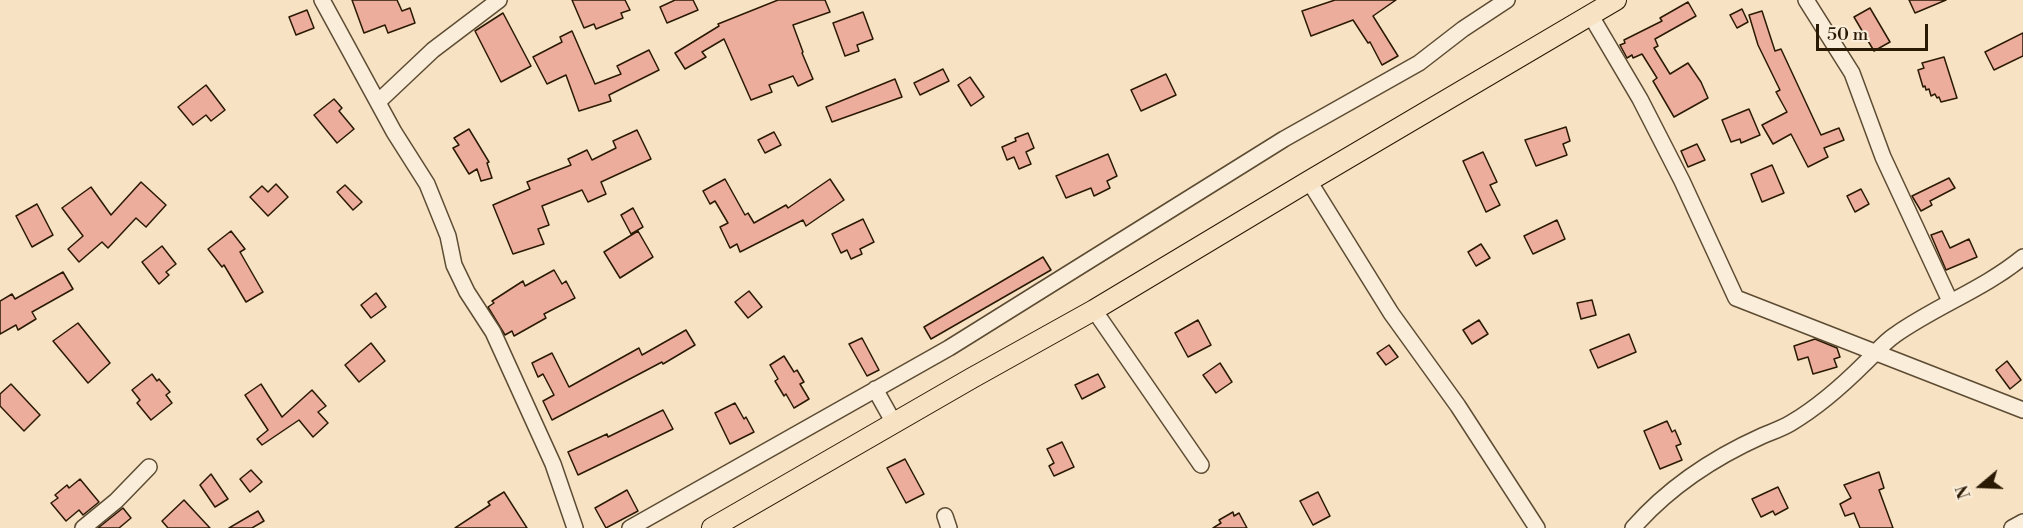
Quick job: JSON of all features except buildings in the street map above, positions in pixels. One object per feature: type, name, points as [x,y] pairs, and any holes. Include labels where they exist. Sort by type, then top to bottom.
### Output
[{"type":"main road","points":[[712,528],[1094,310],[1616,0]]},
{"type":"street","points":[[322,0],[394,132],[427,184],[448,236],[454,266],[467,292],[493,332],[554,464],[575,528]]},
{"type":"street","points":[[379,101],[433,50],[499,0]]},
{"type":"street","points":[[630,528],[959,342],[1284,139],[1419,63],[1463,29],[1507,0]]},
{"type":"street","points":[[1806,0],[1852,73],[1883,157],[1950,301]]},
{"type":"street","points":[[1591,16],[1640,99],[1736,298],[2023,410]]},
{"type":"street","points":[[1309,181],[1391,313],[1458,406],[1537,528]]},
{"type":"street","points":[[1633,528],[1670,490],[1761,436],[1792,422],[1827,399],[1895,335],[1950,301],[1986,284],[2023,257]]},
{"type":"street","points":[[1094,310],[1201,465]]},
{"type":"street","points":[[875,389],[894,423]]},
{"type":"street","points":[[83,528],[116,501],[149,467]]},
{"type":"street","points":[[2012,528],[2023,522]]}]
